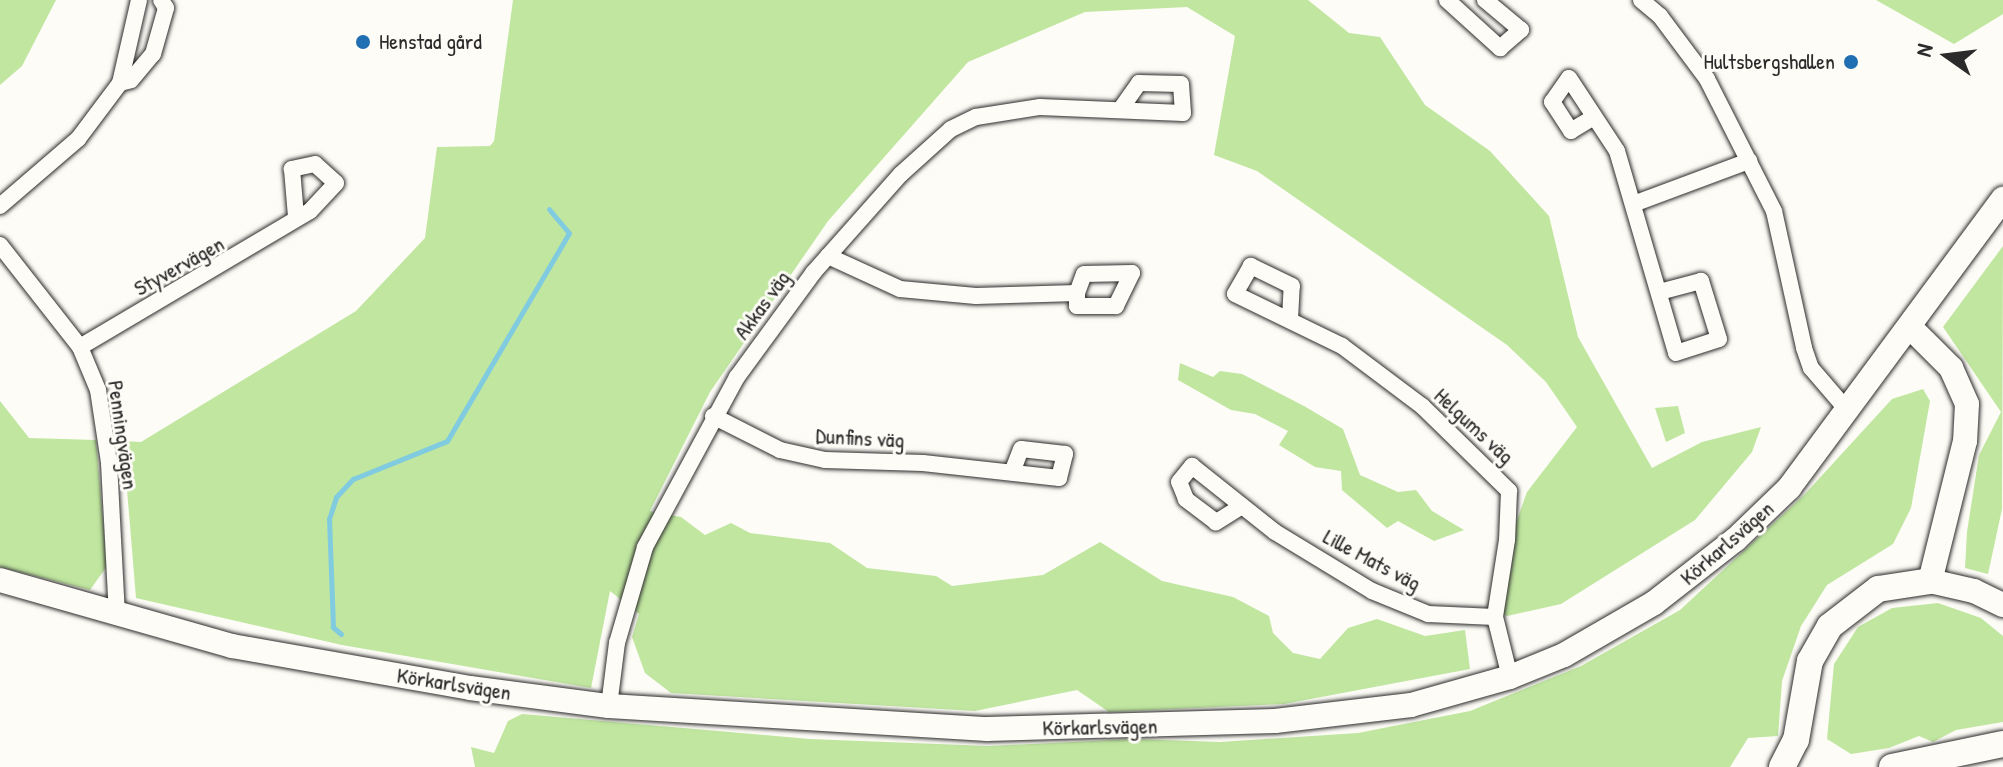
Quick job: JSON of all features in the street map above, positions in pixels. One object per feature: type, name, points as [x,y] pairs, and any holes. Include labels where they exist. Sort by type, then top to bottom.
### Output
[{"type":"main road","points":[[1782,767],[1796,740],[1810,661],[1830,626],[1878,589],[1930,581]]},
{"type":"main road","points":[[1892,767],[2003,744]]},
{"type":"main road","points":[[1968,767],[2003,759]]},
{"type":"street","points":[[0,206],[78,139],[120,83],[139,0]]},
{"type":"street","points":[[120,83],[131,80],[153,54],[166,8],[161,0]]},
{"type":"street","points":[[1454,1],[1500,48],[1521,30],[1485,0]]},
{"type":"street","points":[[1641,0],[1707,79],[1749,161],[1783,238],[1811,368],[1848,411]]},
{"type":"street","name":"Akkas väg","points":[[609,706],[617,643],[645,547],[713,416],[777,320],[828,256],[921,153],[951,129],[1006,110],[1121,109]]},
{"type":"street","points":[[1594,117],[1617,151],[1636,203],[1659,292],[1676,353],[1719,339],[1701,281],[1659,292]]},
{"type":"street","points":[[1636,203],[1749,161]]},
{"type":"street","name":"Körkarlsvägen","points":[[0,580],[232,646],[470,688],[609,706],[927,727],[1144,727],[1275,721],[1411,705],[1510,677],[1564,655],[1678,585],[1789,488],[1911,328],[2003,199]]},
{"type":"street","name":"Styvervägen","points":[[80,347],[241,257],[296,217]]},
{"type":"street","name":"Penningvägen","points":[[0,245],[80,347],[98,390],[109,463],[117,614]]},
{"type":"street","points":[[828,256],[900,289],[976,296],[1077,293]]},
{"type":"street","name":"Helgums väg","points":[[1290,319],[1342,346],[1422,406],[1509,491],[1507,540],[1495,617],[1510,677]]},
{"type":"street","points":[[1911,328],[1951,368],[1967,404],[1965,441],[1930,581],[1974,591],[2003,605]]},
{"type":"street","name":"Dunfins väg","points":[[713,416],[806,457],[1012,472]]},
{"type":"street","name":"Lille Mats väg","points":[[1242,506],[1372,591],[1428,614],[1495,617]]},
{"type":"green space","points":[[0,0],[56,0],[22,66],[0,85]]},
{"type":"green space","points":[[513,0],[1308,0],[1349,33],[1380,37],[1425,105],[1490,151],[1549,216],[1578,337],[1652,468],[1702,442],[1761,427],[1752,452],[1695,520],[1561,604],[1507,616],[1487,605],[1527,492],[1577,427],[1546,382],[1507,345],[1257,171],[1214,155],[1235,36],[1187,7],[1085,12],[968,62],[828,221],[710,392],[650,511],[681,517],[705,535],[731,523],[750,533],[830,543],[867,568],[936,576],[952,586],[1043,575],[1100,542],[1162,581],[1233,597],[1269,616],[1273,633],[1293,653],[1320,659],[1348,628],[1377,619],[1425,636],[1465,630],[1470,669],[1284,704],[1109,712],[1077,690],[975,711],[671,693],[645,673],[632,637],[639,614],[610,591],[591,688],[342,645],[136,598],[123,441],[141,442],[356,311],[425,238],[437,147],[490,146],[494,141]]},
{"type":"green space","points":[[1876,0],[2003,0],[2003,14],[1954,44]]},
{"type":"green space","points":[[2003,246],[2002,509],[1988,574],[1965,568],[1967,532],[1979,455],[2001,412],[1943,327]]},
{"type":"green space","points":[[1180,363],[1213,377],[1220,371],[1242,374],[1304,406],[1343,429],[1360,475],[1398,492],[1416,490],[1432,511],[1464,530],[1434,541],[1398,521],[1387,528],[1342,490],[1341,471],[1315,467],[1279,445],[1288,431],[1255,414],[1231,410],[1178,380]]},
{"type":"green space","points":[[1923,389],[1930,401],[1911,508],[1893,544],[1827,585],[1801,626],[1782,681],[1778,736],[1748,738],[1730,767],[475,767],[471,747],[494,753],[508,721],[522,714],[810,739],[988,746],[1134,739],[1220,742],[1358,733],[1470,711],[1581,666],[1680,610],[1804,495],[1892,399]]},
{"type":"green space","points":[[0,401],[29,438],[96,440],[107,566],[90,590],[0,567]]},
{"type":"green space","points":[[1678,406],[1685,433],[1666,442],[1655,408]]},
{"type":"green space","points":[[1938,603],[1981,618],[2003,636],[2003,722],[1956,730],[1933,742],[1919,736],[1889,748],[1851,754],[1827,739],[1834,664],[1858,627],[1892,608]]},
{"type":"waterway","points":[[341,634],[333,627],[329,519],[336,497],[353,479],[447,441],[569,233],[549,209]]},
{"type":"place","name":"Henstad gård","points":[[363,42]]},
{"type":"place","name":"Hultsbergshallen","points":[[1851,62]]}]
